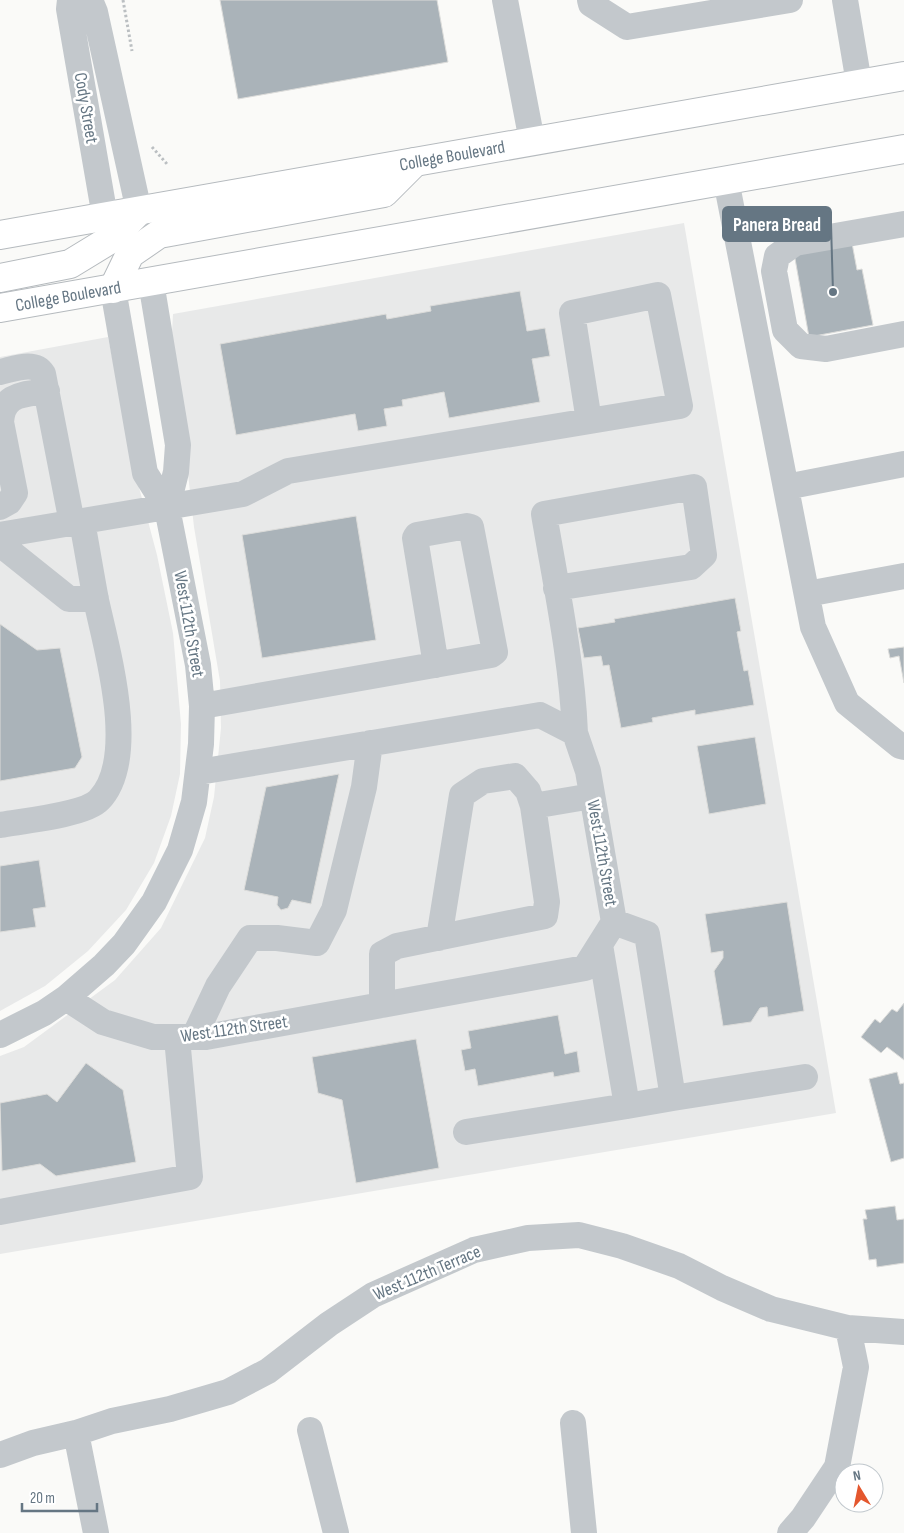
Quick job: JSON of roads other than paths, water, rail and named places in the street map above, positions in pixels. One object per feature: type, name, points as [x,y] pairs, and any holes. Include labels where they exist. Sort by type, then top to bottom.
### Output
[{"type":"main road","name":"College Boulevard","points":[[0,235],[904,76]]},
{"type":"main road","name":"College Boulevard","points":[[0,308],[904,149]]},
{"type":"main road","points":[[113,289],[130,254],[159,234],[384,193],[415,162]]},
{"type":"main road","points":[[0,278],[70,264],[111,240],[139,211]]},
{"type":"street","name":"Cody Street","points":[[70,0],[69,9],[105,217]]},
{"type":"street","name":"Cody Street","points":[[90,0],[95,12],[139,211]]},
{"type":"street","points":[[505,0],[532,141]]},
{"type":"street","points":[[590,0],[591,4],[627,27],[790,0]]},
{"type":"street","points":[[844,0],[859,83]]},
{"type":"street","points":[[726,180],[813,627],[847,704],[900,746],[904,746]]},
{"type":"street","points":[[904,224],[795,243],[777,256],[774,271],[785,330],[801,346],[826,349],[904,334]]},
{"type":"street","name":"West 112th Street","points":[[151,282],[178,445],[176,472],[167,508]]},
{"type":"street","name":"West 112th Street","points":[[0,1035],[44,1013],[66,998],[111,958],[154,902],[180,850],[194,802],[199,772],[202,706],[198,665],[167,508],[145,473],[113,289]]},
{"type":"street","points":[[96,599],[69,599],[9,551],[0,536],[243,494],[288,471],[680,406],[658,295],[572,313],[589,421]]},
{"type":"street","points":[[0,372],[34,366],[40,369],[45,382],[117,695],[118,746],[110,784],[98,801],[84,809],[0,825]]},
{"type":"street","points":[[0,382],[45,382]]},
{"type":"street","points":[[0,507],[9,502],[15,493],[2,422],[2,410],[6,402],[45,382]]},
{"type":"street","points":[[786,487],[904,464]]},
{"type":"street","name":"West 112th Street","points":[[66,998],[103,1022],[153,1037],[185,1037],[382,1005],[585,968],[614,922],[588,771],[575,733],[574,698],[556,588],[544,514],[694,487],[704,555],[691,567],[556,588]]},
{"type":"street","points":[[202,706],[436,665],[495,652],[471,527],[466,526],[417,535],[415,538],[436,665]]},
{"type":"street","points":[[807,594],[904,576]]},
{"type":"street","points":[[199,772],[540,715],[575,733]]},
{"type":"street","points":[[0,1212],[190,1177],[185,1037],[250,938],[277,938],[317,943],[334,910],[364,787],[370,743]]},
{"type":"street","points":[[382,1005],[382,954],[397,946],[439,938],[546,916],[547,902],[533,806],[528,791],[515,776],[482,781],[462,796],[439,938]]},
{"type":"street","points":[[533,806],[592,796]]},
{"type":"street","points":[[614,922],[647,934],[673,1098]]},
{"type":"street","points":[[600,945],[627,1106]]},
{"type":"street","points":[[466,1132],[805,1077]]},
{"type":"street","name":"West 112th Terrace","points":[[0,1455],[33,1443],[112,1422],[170,1410],[228,1392],[268,1371],[329,1324],[372,1295],[474,1250],[528,1238],[579,1235],[622,1246],[679,1266],[722,1288],[771,1308],[848,1328],[904,1332]]},
{"type":"street","points":[[790,1533],[837,1467],[856,1367],[848,1328]]},
{"type":"street","points":[[573,1422],[584,1533]]},
{"type":"street","points":[[310,1430],[336,1533]]},
{"type":"street","points":[[76,1433],[96,1533]]},
{"type":"place","name":"Panera Bread","points":[[833,292]]}]
